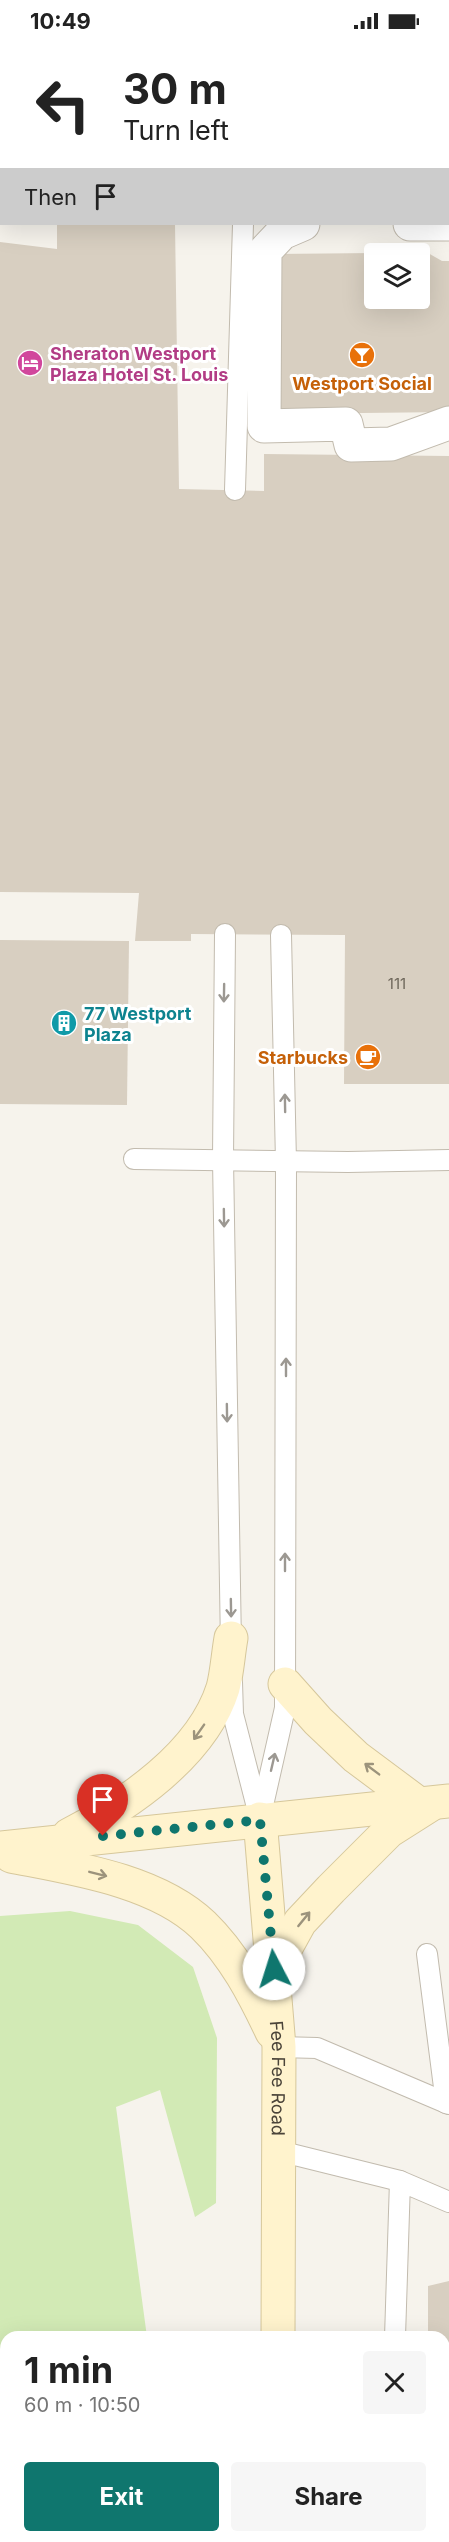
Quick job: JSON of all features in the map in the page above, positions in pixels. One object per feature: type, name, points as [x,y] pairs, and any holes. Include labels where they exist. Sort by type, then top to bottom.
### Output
[{"type":"main road","points":[[59,1840],[104,1815],[160,1777],[188,1746],[211,1714],[222,1689],[231,1638]]},
{"type":"main road","points":[[285,1684],[356,1756],[434,1803]]},
{"type":"main road","points":[[0,1848],[59,1840],[434,1803]]},
{"type":"main road","points":[[274,1969],[300,1922],[331,1889],[389,1831],[434,1803]]},
{"type":"main road","name":"Fee Fee Road","points":[[260,1820],[279,2047],[278,2331]]},
{"type":"main road","points":[[0,1853],[105,1875],[173,1904],[201,1923],[240,1971],[279,2047]]},
{"type":"street","points":[[301,225],[282,233],[265,251],[264,426],[346,424],[351,446],[391,444],[449,423]]},
{"type":"lane","points":[[235,490],[243,225]]},
{"type":"lane","points":[[225,934],[223,1159],[233,1714],[260,1820]]},
{"type":"lane","points":[[260,1820],[285,1708],[286,1162],[281,935]]},
{"type":"lane","points":[[134,1159],[286,1162],[449,1160]]},
{"type":"lane","points":[[427,1954],[448,2103]]},
{"type":"lane","points":[[279,2047],[317,2048],[448,2103]]},
{"type":"lane","points":[[279,2151],[400,2181],[449,2202]]},
{"type":"lane","points":[[395,2331],[400,2181]]},
{"type":"green space","points":[[70,1911],[138,1925],[193,1967],[217,2038],[216,2203],[195,2217],[160,2090],[116,2107],[146,2331],[0,2331],[0,1916]]},
{"type":"building","points":[[57,225],[175,225],[179,489],[264,491],[264,454],[449,456],[449,1084],[344,1084],[345,935],[191,934],[191,941],[135,941],[139,893],[0,892],[0,242],[57,249]]},
{"type":"building","name":"Westport Social","points":[[364,253],[364,309],[430,309],[430,254],[442,261],[449,261],[449,412],[276,414],[275,254]]},
{"type":"building","name":"77 Westport Plaza","points":[[0,940],[129,941],[127,1105],[0,1104]]},
{"type":"building","points":[[449,2281],[449,2331],[428,2331],[428,2286]]},
{"type":"place","name":"Westport Social","points":[[362,355]]},
{"type":"place","name":"Sheraton Westport Plaza Hotel St. Louis","points":[[30,363]]},
{"type":"place","name":"77 Westport Plaza","points":[[64,1023]]},
{"type":"place","name":"Starbucks","points":[[368,1057]]},
{"type":"route","points":[[103,1836],[260,1820],[274,1969]]}]
